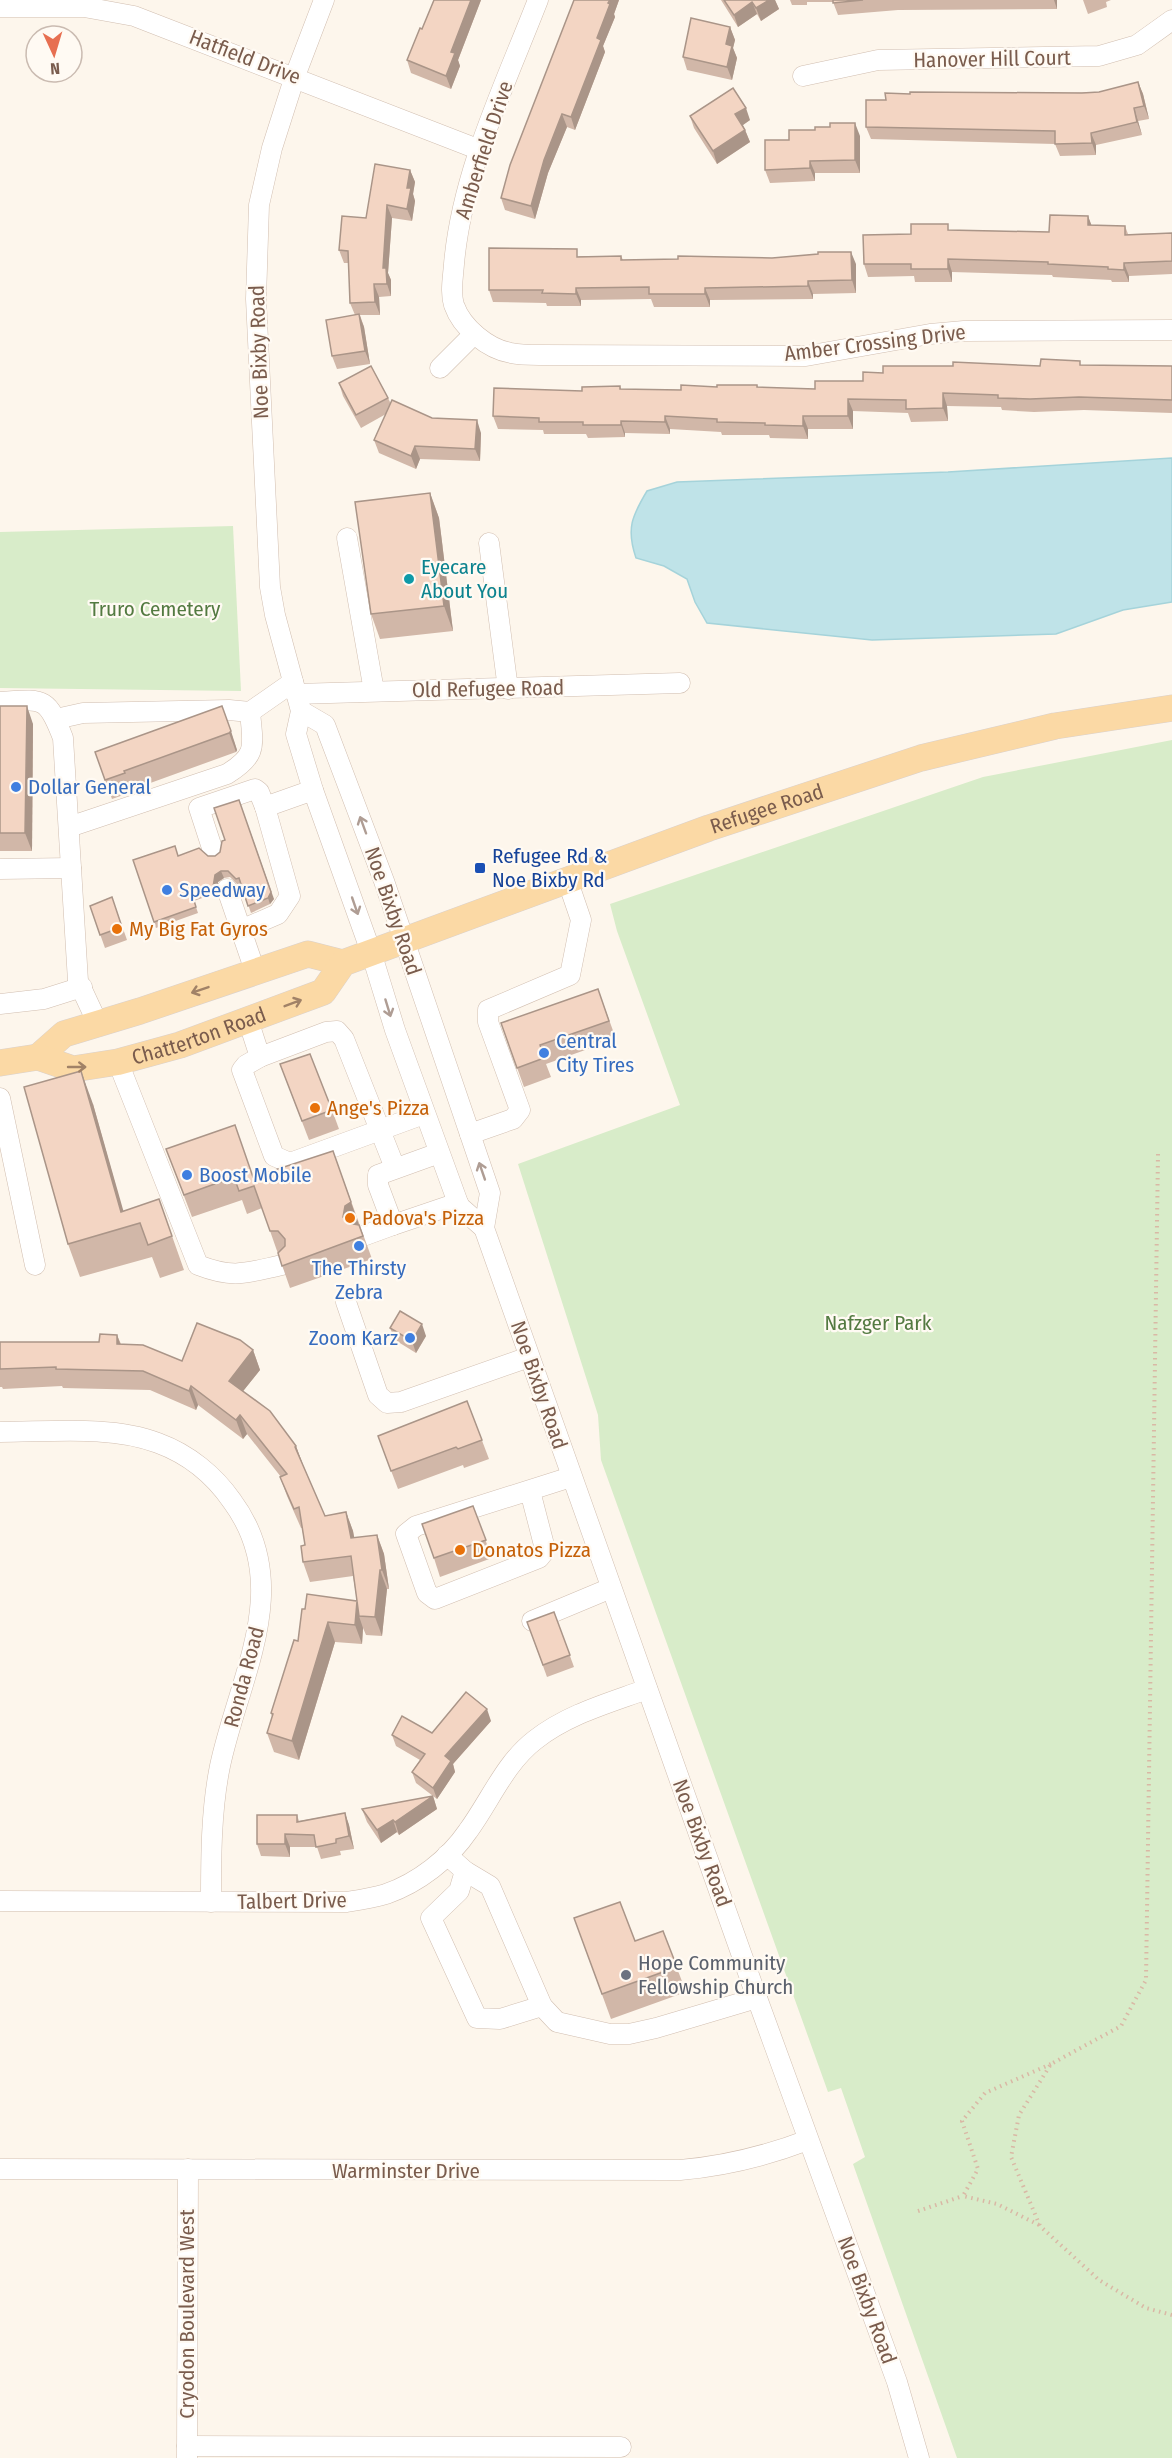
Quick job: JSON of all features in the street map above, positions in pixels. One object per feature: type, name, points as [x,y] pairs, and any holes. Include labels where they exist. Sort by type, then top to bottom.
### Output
[{"type":"main road","name":"Refugee Road","points":[[371,952],[742,816],[921,758],[1055,726],[1172,708]]},
{"type":"main road","points":[[343,963],[371,952]]},
{"type":"main road","name":"Chatterton Road","points":[[0,1063],[38,1057],[73,1069],[118,1062],[180,1045],[323,992],[343,963],[308,954],[64,1034],[38,1057]]},
{"type":"street","name":"Noe Bixby Road","points":[[324,0],[295,76],[262,184],[256,261],[270,587],[275,615],[297,696],[296,735],[313,790],[371,952],[424,1114],[458,1203],[484,1228]]},
{"type":"street","name":"Amberfield Drive","points":[[474,334],[454,305],[452,290],[457,232],[480,150],[538,0]]},
{"type":"street","name":"Hatfield Drive","points":[[0,7],[84,7],[134,16],[295,76],[480,150]]},
{"type":"street","name":"Hanover Hill Court","points":[[803,75],[878,60],[1099,56],[1137,45],[1172,20]]},
{"type":"street","name":"Amber Crossing Drive","points":[[474,334],[495,348],[510,353],[539,355],[806,356],[930,334],[964,331],[1172,330]]},
{"type":"street","points":[[440,368],[474,334]]},
{"type":"street","points":[[347,537],[374,691]]},
{"type":"street","points":[[489,543],[508,689]]},
{"type":"street","name":"Old Refugee Road","points":[[297,696],[374,691],[680,683]]},
{"type":"street","name":"Noe Bixby Road","points":[[297,696],[326,725],[404,940],[490,1193],[484,1228],[757,1998],[897,2382],[919,2458]]},
{"type":"street","points":[[56,719],[83,713],[229,710],[250,712],[297,696]]},
{"type":"street","points":[[0,702],[25,700],[44,703],[53,712],[63,738],[78,981],[98,1024]]},
{"type":"street","points":[[69,827],[226,774],[242,764],[250,755],[253,741],[250,712]]},
{"type":"street","points":[[213,851],[199,808],[255,789],[259,792],[265,807],[290,896],[278,914],[241,930]]},
{"type":"street","points":[[265,807],[313,790]]},
{"type":"street","points":[[0,869],[71,868]]},
{"type":"street","points":[[470,1134],[513,1119],[520,1110],[488,1022],[488,1010],[570,975],[581,920],[567,879]]},
{"type":"street","points":[[227,889],[255,971]]},
{"type":"street","points":[[0,1004],[44,999],[82,987]]},
{"type":"street","points":[[248,1020],[260,1057]]},
{"type":"street","points":[[395,1168],[380,1131],[344,1038],[337,1031],[326,1032],[260,1057],[246,1065],[242,1071],[274,1156],[290,1163],[380,1131],[424,1114]]},
{"type":"street","points":[[118,1062],[198,1265],[219,1273],[238,1275],[282,1265]]},
{"type":"street","points":[[0,1098],[34,1265]]},
{"type":"street","points":[[393,1225],[378,1185],[378,1175],[439,1153]]},
{"type":"street","points":[[363,1236],[458,1203]]},
{"type":"street","points":[[346,1302],[378,1395],[387,1403],[400,1402],[529,1357]]},
{"type":"street","name":"Ronda Road","points":[[0,1432],[105,1432],[158,1442],[204,1469],[226,1492],[244,1517],[255,1546],[262,1577],[262,1602],[256,1639],[220,1768],[213,1820],[211,1902]]},
{"type":"street","points":[[530,1491],[544,1545],[543,1553],[538,1558],[435,1599],[427,1593],[406,1534],[416,1527],[572,1477]]},
{"type":"street","points":[[532,1621],[611,1588]]},
{"type":"street","name":"Talbert Drive","points":[[0,1901],[346,1902],[386,1894],[432,1869],[447,1855],[468,1832],[509,1768],[534,1741],[564,1721],[647,1689]]},
{"type":"street","points":[[447,1855],[465,1871],[490,1886],[542,2006],[557,2022],[610,2034],[629,2034],[757,1998]]},
{"type":"street","points":[[465,1871],[459,1892],[431,1918],[477,2018],[500,2019],[542,2006]]},
{"type":"street","name":"Warminster Drive","points":[[0,2169],[680,2170],[721,2166],[752,2159],[808,2140]]},
{"type":"street","name":"Cryodon Boulevard West","points":[[187,2452],[188,2169]]},
{"type":"street","points":[[187,2452],[621,2448]]},
{"type":"path","points":[[963,2196],[978,2169],[962,2121],[985,2093],[1052,2064],[1121,2026],[1146,1980],[1158,1154]]},
{"type":"path","points":[[1040,2226],[1011,2157],[1019,2115],[1052,2064]]},
{"type":"path","points":[[918,2211],[963,2196],[997,2204],[1040,2226],[1099,2280],[1146,2308],[1172,2315]]},
{"type":"green space","name":"Truro Cemetery","points":[[233,526],[241,691],[0,688],[0,532]]},
{"type":"green space","name":"Nafzger Park","points":[[1172,740],[1172,2458],[957,2458],[853,2164],[865,2157],[841,2088],[828,2092],[601,1460],[598,1415],[518,1164],[680,1105],[617,931],[610,904],[983,777]]},
{"type":"water","points":[[1172,458],[1172,602],[1123,610],[1056,634],[872,640],[707,623],[695,602],[687,579],[664,566],[636,558],[631,539],[634,516],[647,491],[677,482],[948,472]]},
{"type":"building","points":[[434,0],[471,0],[451,52],[455,53],[446,76],[407,60]]},
{"type":"building","points":[[574,0],[610,0],[597,38],[601,40],[571,117],[562,114],[544,160],[531,206],[501,198],[510,165]]},
{"type":"building","points":[[724,0],[769,0],[756,8],[752,2],[734,15]]},
{"type":"building","points":[[833,0],[863,0],[833,3]]},
{"type":"building","points":[[691,18],[730,27],[726,44],[732,46],[727,67],[683,57]]},
{"type":"building","points":[[1138,82],[1144,106],[1134,108],[1137,122],[1091,133],[1092,143],[1055,144],[1055,131],[866,127],[866,100],[886,100],[885,93],[1082,93],[1099,92]]},
{"type":"building","points":[[733,88],[746,108],[735,114],[745,130],[713,151],[690,116]]},
{"type":"building","points":[[830,123],[855,123],[855,160],[810,161],[810,168],[765,170],[765,140],[789,140],[789,130],[815,130],[815,127],[830,127]]},
{"type":"building","points":[[375,164],[410,170],[407,188],[411,188],[407,209],[387,205],[383,268],[386,268],[387,284],[374,284],[375,302],[350,303],[348,251],[339,250],[342,216],[366,218]]},
{"type":"building","points":[[1050,215],[1088,216],[1088,225],[1125,226],[1125,235],[1172,233],[1172,261],[1124,263],[1124,270],[1048,264],[1048,262],[948,259],[948,269],[911,269],[911,264],[864,264],[863,235],[911,234],[911,224],[948,224],[948,230],[1049,232]]},
{"type":"building","points":[[489,248],[577,249],[577,257],[621,256],[621,260],[678,259],[678,256],[772,258],[818,254],[818,252],[851,252],[852,280],[808,281],[808,286],[705,288],[705,294],[649,294],[649,287],[576,288],[576,294],[542,293],[543,290],[489,290]]},
{"type":"building","points":[[359,314],[365,351],[332,356],[326,320]]},
{"type":"building","points":[[1041,359],[1080,361],[1080,365],[1172,366],[1172,400],[1079,397],[1030,399],[943,393],[943,408],[906,409],[906,400],[848,399],[848,416],[803,416],[803,426],[717,422],[717,419],[665,416],[665,422],[621,421],[621,425],[583,425],[583,422],[539,422],[539,418],[493,416],[494,388],[582,391],[582,387],[620,386],[620,389],[681,390],[681,385],[717,387],[717,385],[757,385],[757,387],[815,389],[815,381],[863,381],[863,372],[883,373],[883,366],[953,366],[953,362],[1040,366]]},
{"type":"building","points":[[371,366],[388,398],[356,415],[339,383]]},
{"type":"building","points":[[392,400],[432,418],[477,420],[475,449],[415,446],[411,456],[374,440]]},
{"type":"building","name":"Eyecare About You","points":[[430,493],[444,606],[371,614],[355,502]]},
{"type":"building","name":"Dollar General","points":[[0,706],[27,706],[25,833],[0,833]]},
{"type":"building","points":[[222,706],[231,731],[229,733],[105,780],[95,752]]},
{"type":"building","points":[[239,800],[271,892],[268,898],[248,906],[239,878],[236,879],[228,871],[221,871],[215,875],[213,887],[192,894],[196,907],[154,922],[133,860],[175,846],[178,856],[199,848],[208,856],[215,856],[220,852],[222,841],[225,840],[214,808]]},
{"type":"building","points":[[112,897],[122,927],[100,935],[90,906]]},
{"type":"building","points":[[598,989],[609,1021],[540,1045],[544,1058],[517,1068],[501,1023]]},
{"type":"building","points":[[310,1054],[332,1110],[302,1121],[280,1064]]},
{"type":"building","points":[[81,1071],[121,1212],[159,1199],[172,1236],[148,1245],[140,1223],[68,1244],[24,1087]]},
{"type":"building","points":[[235,1125],[253,1177],[333,1151],[351,1202],[345,1206],[343,1217],[348,1223],[359,1225],[363,1236],[282,1266],[278,1253],[285,1246],[285,1239],[278,1231],[270,1231],[254,1186],[239,1191],[234,1177],[184,1195],[166,1149]]},
{"type":"building","points":[[400,1311],[422,1324],[412,1341],[390,1328]]},
{"type":"building","points":[[197,1323],[240,1340],[253,1350],[229,1381],[270,1411],[296,1446],[325,1516],[346,1512],[351,1538],[377,1535],[382,1570],[380,1570],[375,1617],[359,1616],[351,1556],[303,1562],[301,1546],[305,1545],[299,1507],[294,1509],[280,1477],[287,1474],[240,1415],[236,1420],[191,1386],[189,1391],[143,1371],[56,1369],[56,1367],[0,1369],[0,1342],[99,1342],[100,1334],[117,1335],[117,1344],[143,1345],[182,1361]]},
{"type":"building","points":[[467,1401],[482,1440],[391,1471],[378,1436]]},
{"type":"building","points":[[473,1506],[486,1540],[434,1558],[422,1524]]},
{"type":"building","points":[[307,1594],[357,1601],[355,1625],[328,1622],[292,1741],[267,1733],[294,1640],[298,1641],[302,1609],[305,1609]]},
{"type":"building","points":[[554,1612],[570,1655],[543,1665],[527,1622]]},
{"type":"building","points":[[466,1692],[487,1709],[445,1756],[451,1761],[433,1788],[412,1772],[425,1754],[392,1735],[402,1716],[432,1733]]},
{"type":"building","points":[[433,1796],[395,1822],[393,1820],[377,1830],[362,1809]]},
{"type":"building","points":[[345,1813],[349,1836],[336,1839],[336,1843],[316,1847],[314,1835],[285,1834],[285,1844],[257,1844],[257,1815],[297,1815],[297,1822]]},
{"type":"building","points":[[620,1902],[635,1941],[663,1931],[677,1967],[602,1994],[574,1918]]},
{"type":"place","name":"Eyecare About You","points":[[409,579]]},
{"type":"place","name":"Dollar General","points":[[16,787]]},
{"type":"place","name":"Refugee Rd & Noe Bixby Rd","points":[[480,868]]},
{"type":"place","name":"Speedway","points":[[167,890]]},
{"type":"place","name":"My Big Fat Gyros","points":[[117,929]]},
{"type":"place","name":"Central City Tires","points":[[544,1053]]},
{"type":"place","name":"Ange's Pizza","points":[[315,1108]]},
{"type":"place","name":"Boost Mobile","points":[[187,1175]]},
{"type":"place","name":"Padova's Pizza","points":[[350,1218]]},
{"type":"place","name":"The Thirsty Zebra","points":[[359,1246]]},
{"type":"place","name":"Zoom Karz","points":[[410,1338]]},
{"type":"place","name":"Donatos Pizza","points":[[460,1550]]},
{"type":"place","name":"Hope Community Fellowship Church","points":[[626,1975]]}]
